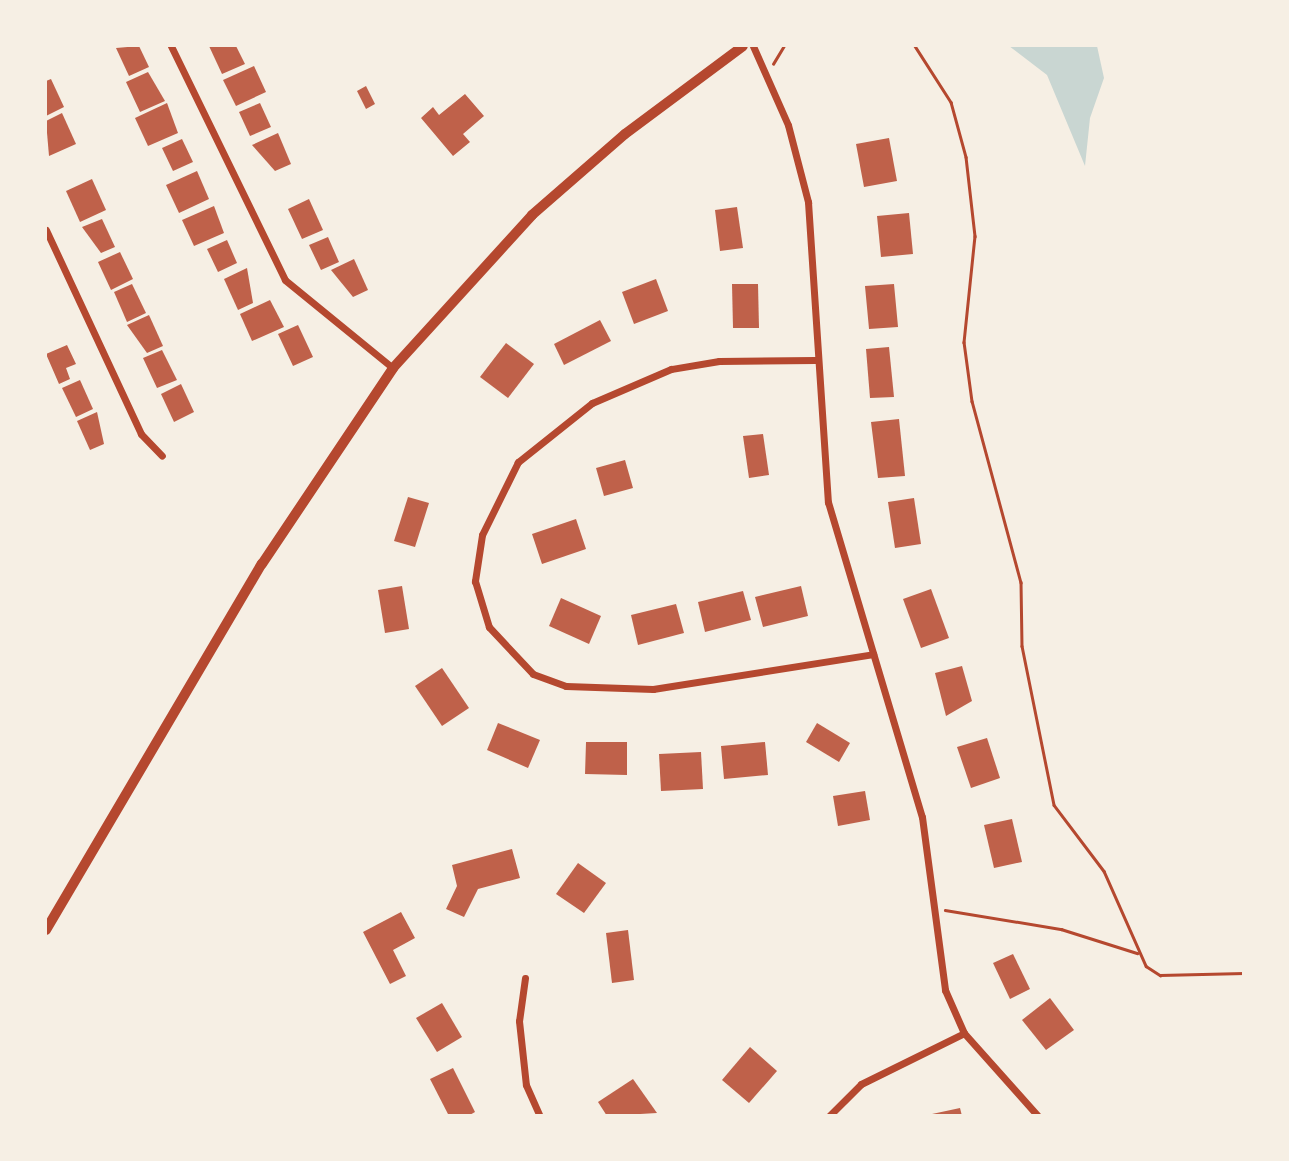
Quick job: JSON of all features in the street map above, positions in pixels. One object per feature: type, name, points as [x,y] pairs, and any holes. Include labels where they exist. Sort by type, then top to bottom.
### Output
[{"type":"main road","points":[[46,930],[282,531],[393,368],[532,215],[743,46]]},
{"type":"street","points":[[171,46],[285,280],[393,368]]},
{"type":"street","points":[[753,46],[788,125],[808,202],[816,247],[815,360],[828,502],[922,817],[932,910],[945,990],[964,1033],[1038,1115]]},
{"type":"street","points":[[46,230],[141,434],[162,456]]},
{"type":"street","points":[[815,360],[719,361],[671,369],[592,403],[518,462],[482,535],[475,581],[489,627],[533,674],[566,687],[653,689],[873,654]]},
{"type":"street","points":[[525,978],[521,1034],[526,1085],[540,1115]]},
{"type":"street","points":[[828,1115],[861,1084],[964,1033]]},
{"type":"path","points":[[767,80],[784,46]]},
{"type":"path","points":[[915,46],[951,102],[966,157],[975,236],[964,342],[972,401],[1021,582],[1022,646],[1043,770],[1054,805],[1104,871],[1138,953],[1160,975],[1244,973]]},
{"type":"path","points":[[932,910],[961,909],[991,922],[1061,929],[1138,953]]},
{"type":"shaded area","points":[[1009,46],[1097,46],[1104,78],[1090,118],[1085,166],[1047,75]]},
{"type":"building","points":[[139,46],[149,67],[129,76],[116,48]]},
{"type":"building","points":[[209,46],[236,46],[245,64],[222,74]]},
{"type":"building","points":[[254,66],[266,92],[236,106],[223,80]]},
{"type":"building","points":[[148,72],[165,101],[140,112],[126,82]]},
{"type":"building","points":[[51,79],[64,107],[46,116],[46,81]]},
{"type":"building","points":[[366,86],[375,104],[366,109],[357,91]]},
{"type":"building","points":[[465,94],[484,116],[463,134],[470,142],[453,156],[421,118],[433,107],[439,115]]},
{"type":"building","points":[[167,103],[178,133],[148,146],[135,118]]},
{"type":"building","points":[[260,103],[271,127],[250,136],[239,112]]},
{"type":"building","points":[[62,113],[76,144],[49,156],[46,121]]},
{"type":"building","points":[[278,133],[291,164],[275,171],[252,145]]},
{"type":"building","points":[[889,138],[897,181],[864,187],[856,144]]},
{"type":"building","points":[[182,139],[193,162],[173,171],[162,148]]},
{"type":"building","points":[[197,171],[209,199],[179,213],[166,185]]},
{"type":"building","points":[[92,179],[106,210],[80,222],[66,191]]},
{"type":"building","points":[[309,199],[323,230],[302,239],[288,209]]},
{"type":"building","points":[[214,206],[224,233],[194,246],[182,220]]},
{"type":"building","points":[[737,207],[743,248],[720,251],[715,210]]},
{"type":"building","points":[[909,213],[913,254],[881,257],[877,216]]},
{"type":"building","points":[[102,219],[115,247],[101,253],[82,227]]},
{"type":"building","points":[[328,237],[339,262],[321,270],[309,245]]},
{"type":"building","points":[[227,240],[237,263],[218,272],[207,249]]},
{"type":"building","points":[[120,252],[133,279],[111,290],[98,262]]},
{"type":"building","points":[[354,259],[368,290],[353,297],[331,270]]},
{"type":"building","points":[[247,268],[253,303],[238,310],[224,279]]},
{"type":"building","points":[[656,279],[668,311],[634,324],[622,292]]},
{"type":"building","points":[[132,284],[146,313],[127,322],[114,292]]},
{"type":"building","points":[[732,284],[758,284],[759,328],[733,328]]},
{"type":"building","points":[[894,284],[898,327],[869,329],[865,286]]},
{"type":"building","points":[[270,300],[284,327],[252,341],[240,314]]},
{"type":"building","points":[[149,315],[163,346],[147,353],[127,325]]},
{"type":"building","points":[[600,320],[611,341],[564,365],[554,344]]},
{"type":"building","points":[[298,325],[313,357],[293,366],[278,334]]},
{"type":"building","points":[[506,343],[534,364],[508,398],[480,377]]},
{"type":"building","points":[[67,345],[76,364],[66,368],[70,379],[59,384],[46,354]]},
{"type":"building","points":[[889,347],[894,397],[870,398],[866,349]]},
{"type":"building","points":[[162,350],[177,380],[157,388],[143,358]]},
{"type":"building","points":[[80,380],[93,409],[76,417],[62,388]]},
{"type":"building","points":[[181,384],[194,412],[174,422],[161,394]]},
{"type":"building","points":[[97,412],[104,444],[90,450],[77,421]]},
{"type":"building","points":[[899,419],[905,476],[878,478],[871,422]]},
{"type":"building","points":[[763,434],[769,475],[749,478],[743,436]]},
{"type":"building","points":[[625,460],[633,488],[604,496],[596,468]]},
{"type":"building","points":[[408,497],[429,503],[415,547],[394,541]]},
{"type":"building","points":[[914,498],[921,544],[895,548],[888,502]]},
{"type":"building","points":[[576,519],[586,549],[542,564],[532,534]]},
{"type":"building","points":[[402,586],[409,629],[385,633],[378,590]]},
{"type":"building","points":[[801,586],[808,616],[763,627],[755,597]]},
{"type":"building","points":[[931,589],[949,638],[921,648],[903,599]]},
{"type":"building","points":[[743,591],[751,620],[705,632],[698,602]]},
{"type":"building","points":[[561,598],[601,616],[589,644],[549,626]]},
{"type":"building","points":[[676,604],[684,633],[638,645],[631,615]]},
{"type":"building","points":[[962,666],[972,701],[946,716],[935,673]]},
{"type":"building","points":[[442,668],[469,708],[442,726],[415,686]]},
{"type":"building","points":[[498,723],[540,740],[528,768],[487,750]]},
{"type":"building","points":[[817,723],[850,743],[839,762],[806,742]]},
{"type":"building","points":[[987,738],[1000,778],[971,788],[957,747]]},
{"type":"building","points":[[586,742],[627,742],[627,775],[585,774]]},
{"type":"building","points":[[765,742],[768,775],[724,779],[721,746]]},
{"type":"building","points":[[701,752],[703,789],[661,791],[659,754]]},
{"type":"building","points":[[865,791],[870,820],[838,826],[833,796]]},
{"type":"building","points":[[1012,819],[1022,862],[994,868],[984,825]]},
{"type":"building","points":[[512,849],[520,878],[478,889],[464,917],[446,909],[457,886],[452,865]]},
{"type":"building","points":[[578,863],[606,883],[584,913],[556,894]]},
{"type":"building","points":[[401,912],[415,938],[393,950],[406,976],[390,984],[363,932]]},
{"type":"building","points":[[628,930],[634,980],[612,983],[606,933]]},
{"type":"building","points":[[1013,954],[1030,989],[1010,999],[993,963]]},
{"type":"building","points":[[1050,998],[1074,1030],[1046,1050],[1022,1020]]},
{"type":"building","points":[[442,1003],[462,1037],[437,1052],[416,1018]]},
{"type":"building","points":[[750,1047],[777,1071],[749,1103],[722,1080]]},
{"type":"building","points":[[453,1068],[475,1112],[468,1116],[449,1116],[430,1079]]},
{"type":"building","points":[[633,1079],[657,1113],[607,1116],[598,1102]]},
{"type":"building","points":[[960,1108],[962,1116],[932,1116],[932,1114]]}]
